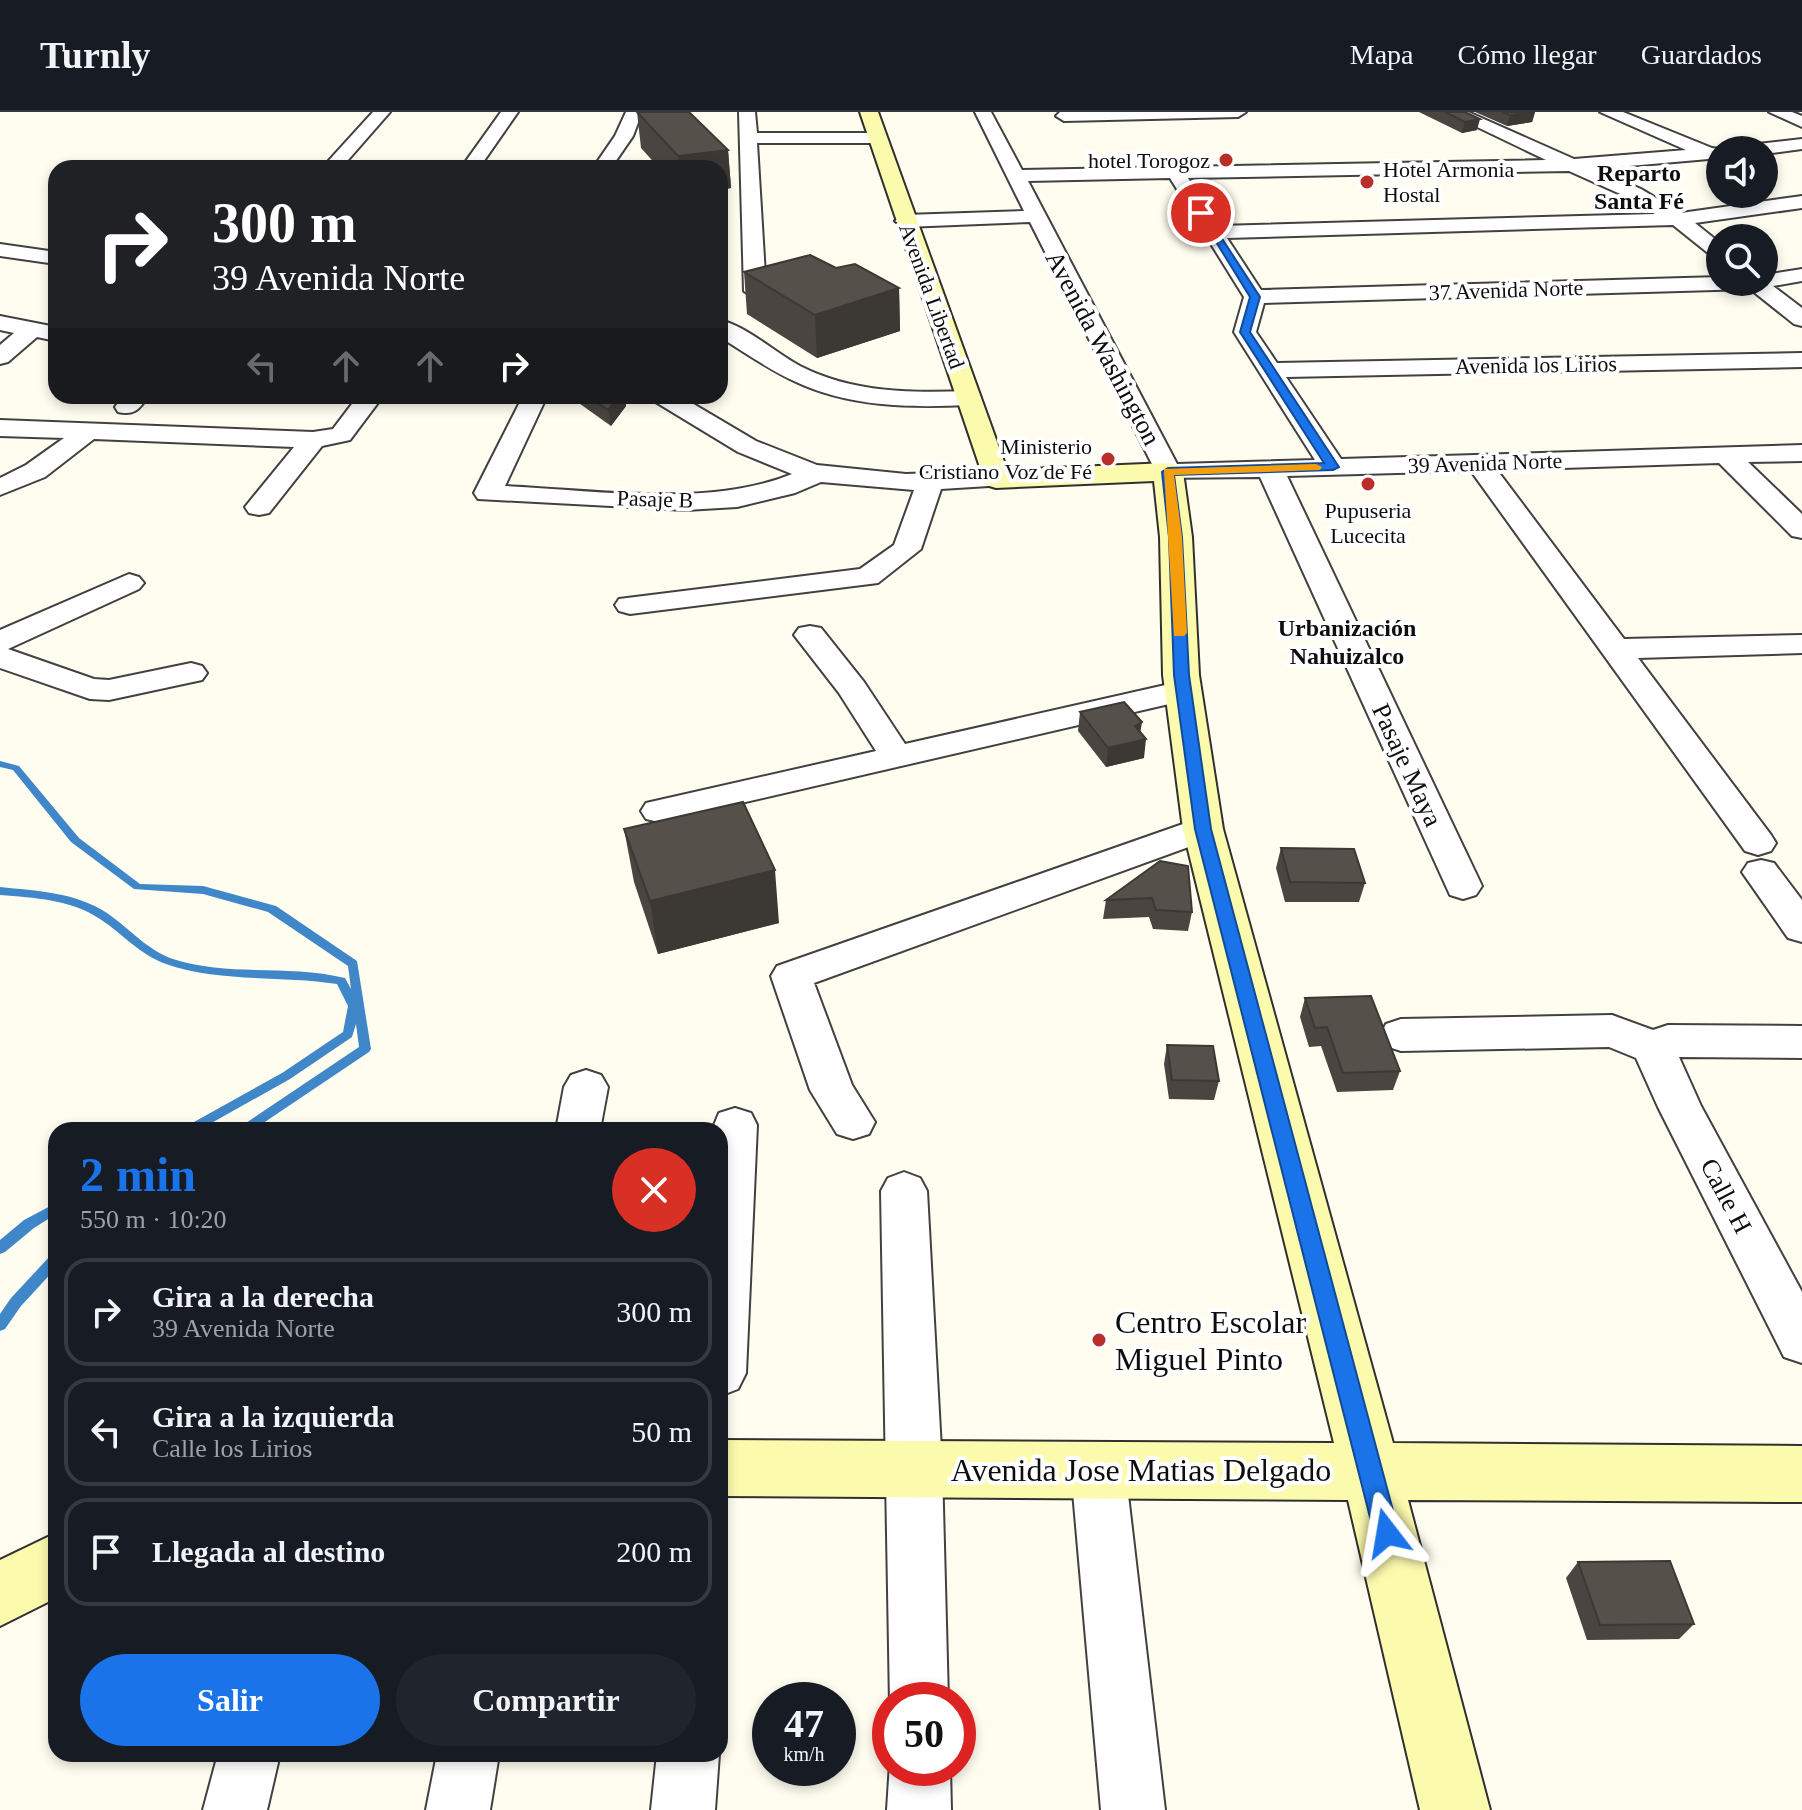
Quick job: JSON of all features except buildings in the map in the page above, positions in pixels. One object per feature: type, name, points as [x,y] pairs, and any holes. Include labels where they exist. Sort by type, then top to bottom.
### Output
[{"type":"main road","name":"Avenida Libertad","points":[[869,112],[996,479]]},
{"type":"main road","points":[[996,479],[1168,472]]},
{"type":"main road","name":"Avenida Washington","points":[[1168,472],[1176,537],[1183,691],[1203,829],[1371,1471],[1455,1810]]},
{"type":"main road","name":"Avenida Jose Matias Delgado","points":[[728,1468],[1802,1474]]},
{"type":"main road","points":[[0,1594],[48,1568]]},
{"type":"street","points":[[338,160],[382,112]]},
{"type":"street","points":[[476,160],[510,112]]},
{"type":"street","points":[[608,160],[624,136],[634,112]]},
{"type":"street","points":[[747,112],[755,291]]},
{"type":"street","name":"Avenida Washington","points":[[983,112],[1168,472]]},
{"type":"street","points":[[1064,116],[1238,112]]},
{"type":"street","points":[[1454,112],[1634,193],[1678,219],[1706,242]]},
{"type":"street","points":[[1608,112],[1706,150]]},
{"type":"street","points":[[1777,112],[1802,122]]},
{"type":"street","points":[[750,138],[877,138]]},
{"type":"street","points":[[1778,147],[1802,144]]},
{"type":"street","points":[[1014,176],[1571,165],[1706,155]]},
{"type":"street","points":[[1176,174],[1255,297],[1245,332],[1333,467]]},
{"type":"street","points":[[1213,232],[1678,219],[1802,202]]},
{"type":"street","points":[[905,221],[1035,216]]},
{"type":"street","points":[[0,250],[48,257]]},
{"type":"street","points":[[1778,279],[1802,275]]},
{"type":"street","name":"37 Avenida Norte","points":[[1255,297],[1706,283]]},
{"type":"street","points":[[1773,296],[1802,319]]},
{"type":"street","points":[[0,323],[48,333]]},
{"type":"street","points":[[0,357],[31,330]]},
{"type":"street","points":[[728,332],[817,382],[886,398],[915,401],[969,398]]},
{"type":"street","name":"Avenida los Lirios","points":[[1270,370],[1802,360]]},
{"type":"street","points":[[0,428],[313,440],[341,435],[365,404]]},
{"type":"street","name":"Pasaje B","points":[[531,404],[488,493],[699,501],[737,499],[785,487],[819,473]]},
{"type":"street","points":[[676,404],[761,455],[819,473],[930,482],[996,479]]},
{"type":"street","points":[[0,487],[29,477],[51,463],[87,432]]},
{"type":"street","points":[[259,507],[313,440]]},
{"type":"street","name":"39 Avenida Norte","points":[[1168,472],[1802,453]]},
{"type":"street","points":[[1725,455],[1802,530]]},
{"type":"street","points":[[1479,464],[1615,649],[1760,857],[1802,928]]},
{"type":"street","name":"Pasaje Maya","points":[[1270,469],[1463,886]]},
{"type":"street","points":[[630,605],[868,577],[907,549],[930,482]]},
{"type":"street","points":[[0,642],[129,583]]},
{"type":"street","points":[[810,635],[852,689],[897,757]]},
{"type":"street","points":[[1615,649],[1802,644]]},
{"type":"street","points":[[0,657],[90,689],[109,690],[191,673]]},
{"type":"street","points":[[659,811],[1183,691]]},
{"type":"street","points":[[853,1122],[832,1090],[791,976],[1203,829]]},
{"type":"street","points":[[1401,1035],[1612,1031],[1655,1048],[1668,1041],[1802,1042]]},
{"type":"street","name":"Calle H","points":[[1655,1048],[1680,1107],[1802,1341]]},
{"type":"street","points":[[579,1122],[586,1087]]},
{"type":"street","points":[[728,1241],[735,1125]]},
{"type":"street","points":[[904,1191],[915,1468],[918,1682]]},
{"type":"street","points":[[1098,1469],[1133,1810]]},
{"type":"street","points":[[235,1810],[247,1762]]},
{"type":"street","points":[[458,1810],[467,1762]]},
{"type":"street","points":[[683,1810],[687,1762]]},
{"type":"street","points":[[919,1786],[919,1810]]},
{"type":"waterway","points":[[0,764],[16,768],[75,840],[138,887],[203,890],[272,909],[353,964],[365,1049],[256,1122]]},
{"type":"waterway","points":[[0,891],[49,896],[84,905],[105,917],[149,952],[171,962],[213,970],[341,981],[354,1006],[348,1034],[286,1076],[203,1122]]},
{"type":"waterway","points":[[0,1248],[48,1213]]},
{"type":"waterway","points":[[0,1325],[16,1302],[48,1268]]},
{"type":"slow traffic","points":[[1179,633],[1176,537],[1168,472],[1316,467]]},
{"type":"place","name":"hotel Torogoz","points":[[1226,160]]},
{"type":"place","name":"Hotel Armonia Hostal","points":[[1367,182]]},
{"type":"place","name":"Ministerio Cristiano Voz de Fé","points":[[1108,459]]},
{"type":"place","name":"Pupuseria Lucecita","points":[[1368,484]]},
{"type":"place","name":"Centro Escolar Miguel Pinto","points":[[1099,1340]]},
{"type":"district","name":"Reparto Santa Fé","points":[[1639,187]]},
{"type":"district","name":"Urbanización Nahuizalco","points":[[1347,642]]},
{"type":"route","points":[[1201,213],[1255,297],[1245,332],[1333,467],[1168,472],[1176,537],[1181,675],[1203,829],[1387,1533]]}]
